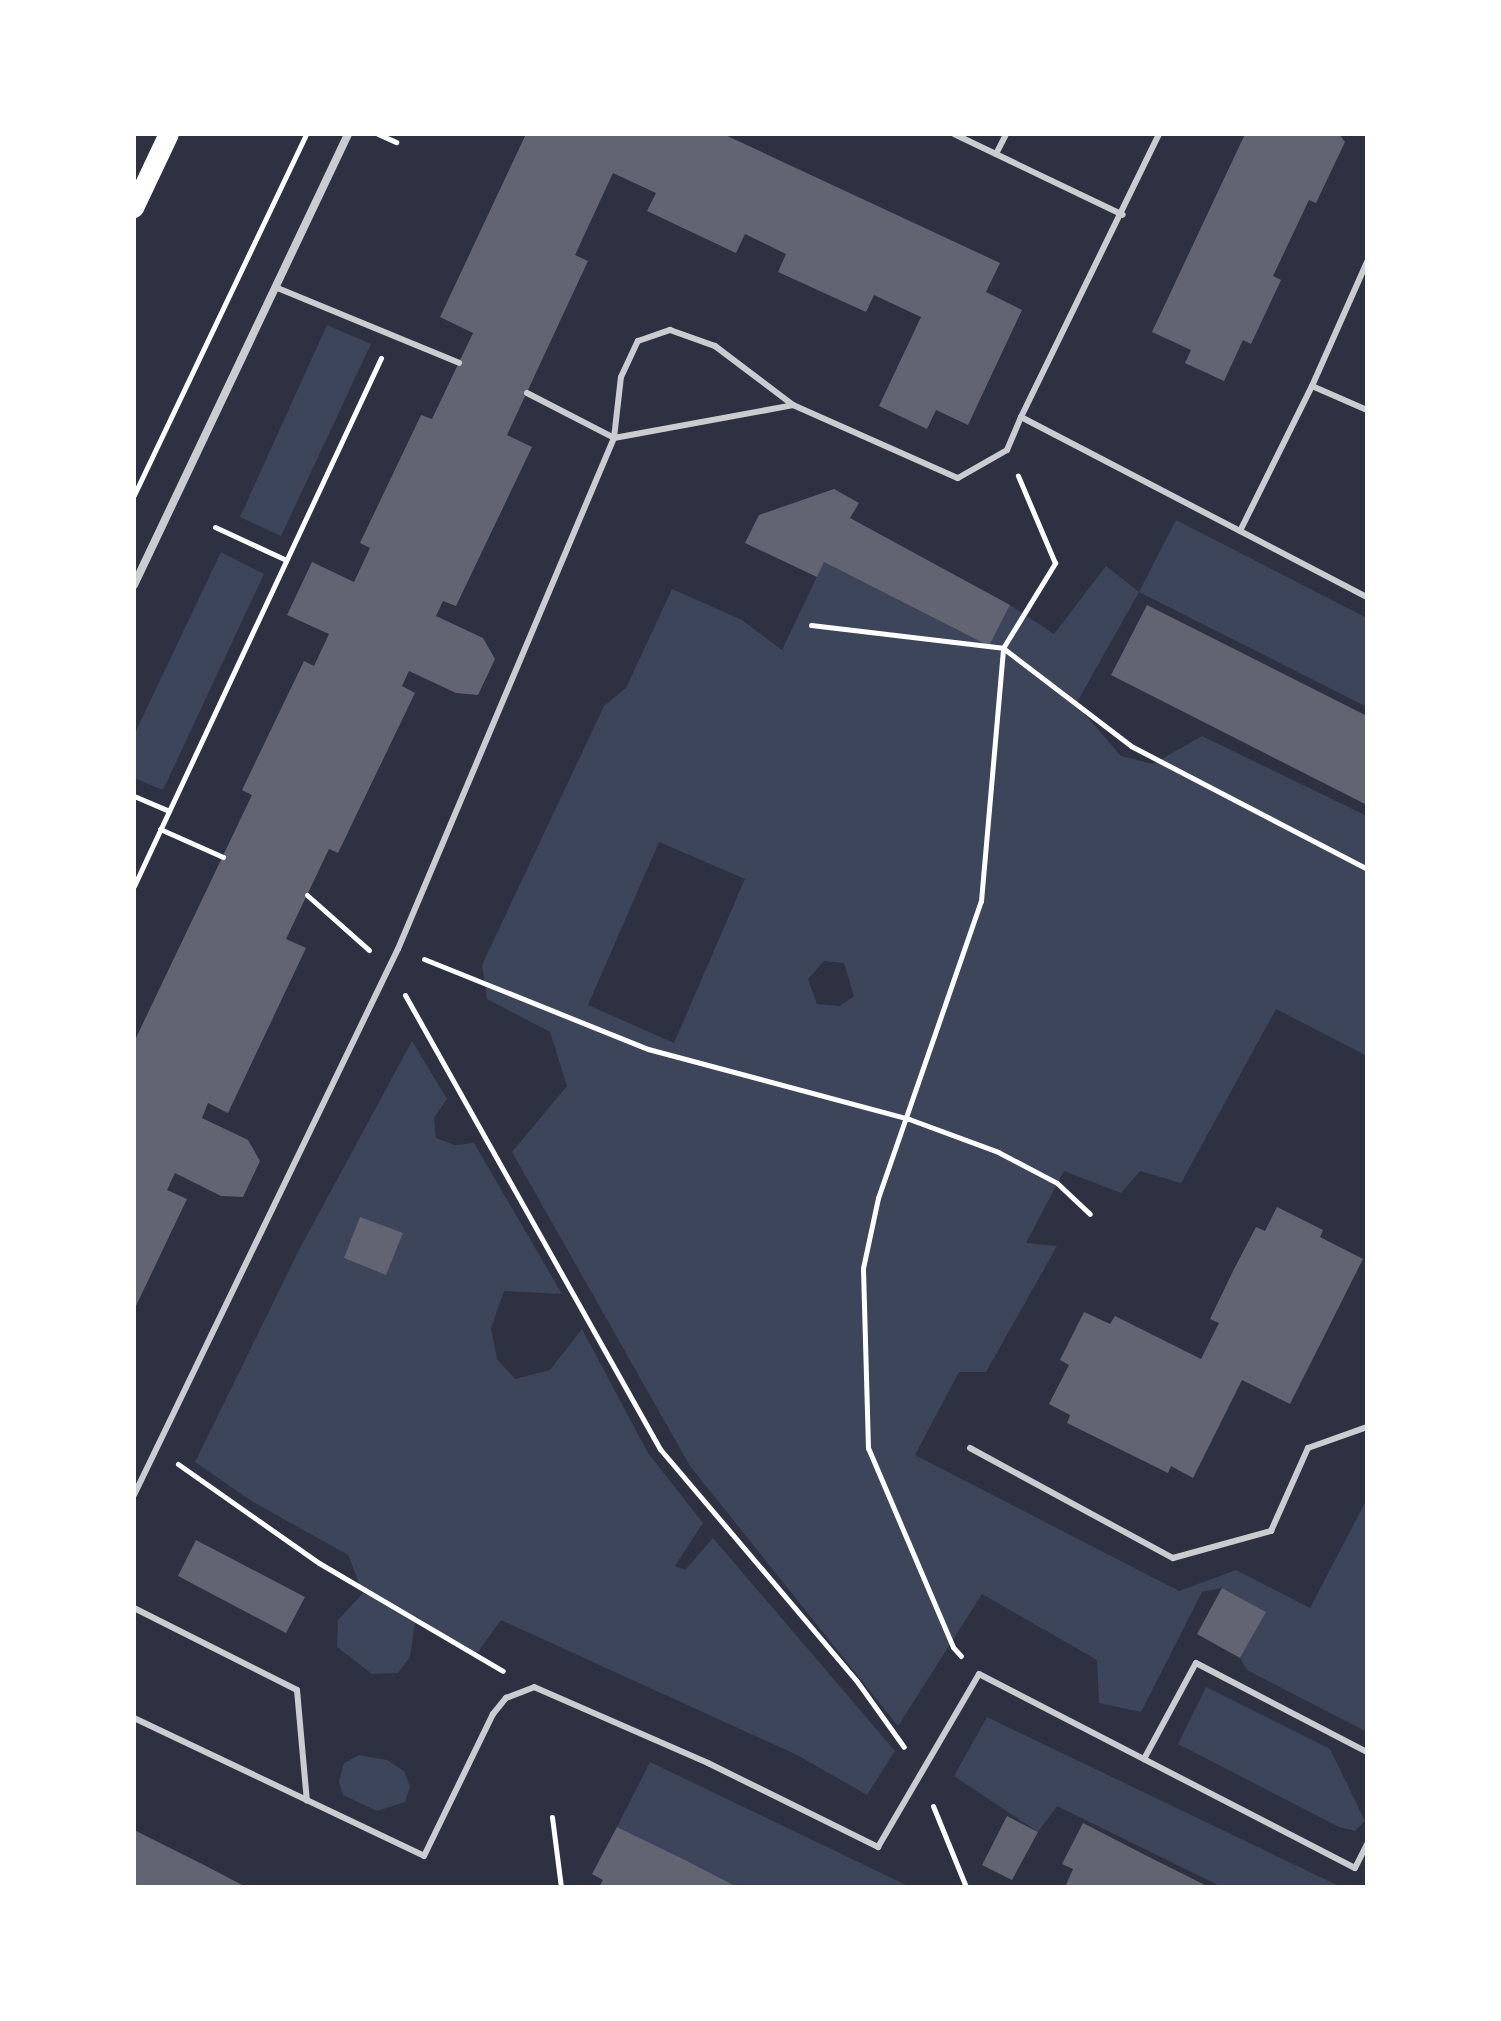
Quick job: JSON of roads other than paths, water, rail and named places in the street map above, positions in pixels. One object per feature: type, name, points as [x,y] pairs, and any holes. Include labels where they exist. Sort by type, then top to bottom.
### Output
[{"type":"main road","points":[[134,208],[169,134]]},
{"type":"street","points":[[134,585],[348,134]]},
{"type":"lane","points":[[954,134],[1123,215]]},
{"type":"lane","points":[[996,154],[1006,134]]},
{"type":"lane","points":[[134,1495],[398,949],[614,438],[621,377],[638,341],[670,330],[715,346],[793,405],[958,478],[1007,450],[1123,215],[1159,134]]},
{"type":"lane","points":[[1240,531],[1312,386],[1367,262]]},
{"type":"lane","points":[[275,287],[459,363]]},
{"type":"lane","points":[[1312,386],[1367,410]]},
{"type":"lane","points":[[527,393],[614,438],[793,405]]},
{"type":"lane","points":[[1021,417],[1367,597]]},
{"type":"lane","points":[[970,1448],[1173,1558],[1271,1531],[1308,1448],[1367,1427]]},
{"type":"lane","points":[[134,1608],[297,1690],[307,1801]]},
{"type":"lane","points":[[1144,1759],[1196,1663],[1367,1752]]},
{"type":"lane","points":[[134,1718],[424,1856],[493,1714],[506,1698],[534,1687],[708,1763],[878,1847],[979,1674],[1355,1868],[1367,1844]]}]
